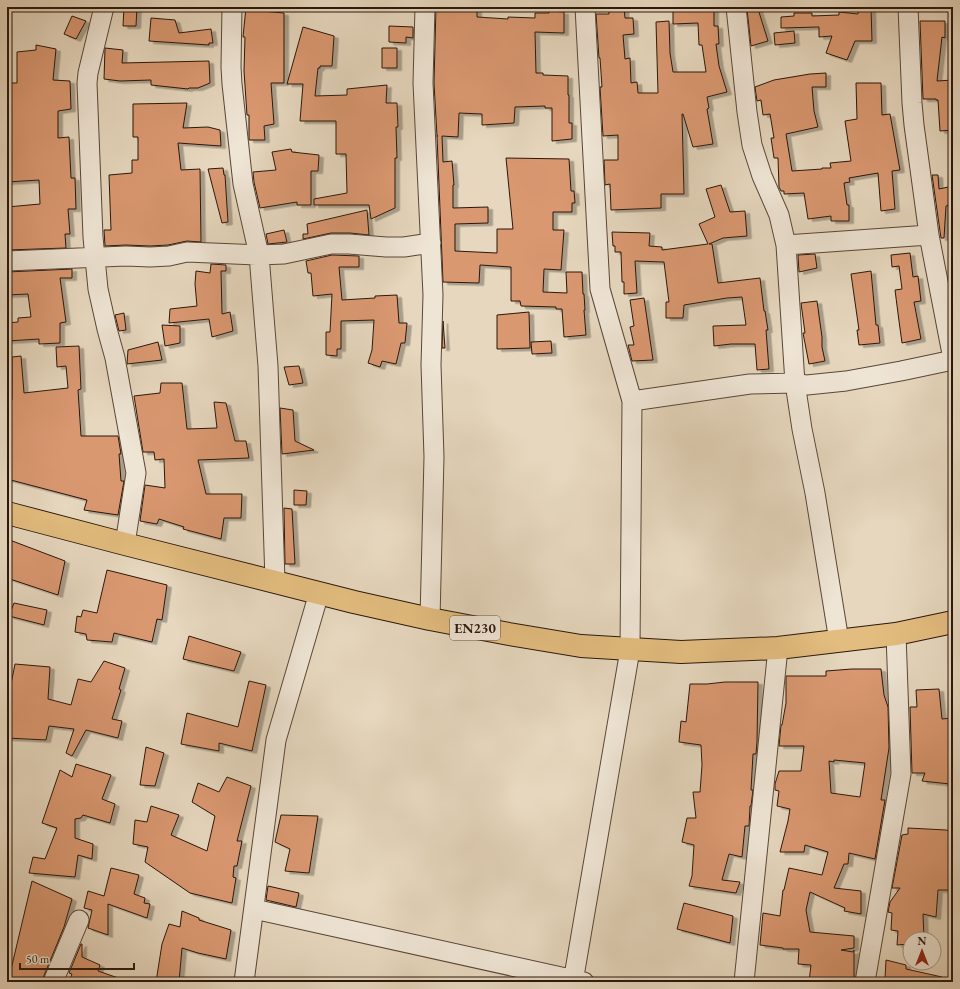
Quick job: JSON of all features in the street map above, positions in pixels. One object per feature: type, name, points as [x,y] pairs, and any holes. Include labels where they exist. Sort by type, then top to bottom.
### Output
[{"type":"main road","name":"EN230","points":[[7,513],[319,593],[430,619],[581,646],[681,652],[778,648],[896,634],[953,622]]},
{"type":"street","points":[[104,7],[88,72],[87,83],[93,237],[98,289],[115,358],[136,473],[125,544]]},
{"type":"street","points":[[232,7],[232,84],[243,184],[259,255],[268,366],[275,581]]},
{"type":"street","points":[[424,7],[423,83],[433,295],[431,365],[434,457],[430,619]]},
{"type":"street","points":[[254,909],[577,981],[630,650],[632,401],[600,289],[585,7]]},
{"type":"street","points":[[736,7],[746,112],[752,145],[762,176],[779,215],[786,245],[795,383],[802,429],[815,493],[839,641]]},
{"type":"street","points":[[632,401],[750,384],[795,383],[807,385],[846,381],[901,371],[953,359],[929,235],[912,103],[908,7]]},
{"type":"street","points":[[786,245],[929,235]]},
{"type":"street","points":[[7,261],[126,256],[150,257],[169,256],[187,252],[259,255],[284,254],[331,244],[349,244],[386,248],[404,248],[430,244]]},
{"type":"street","points":[[244,982],[276,740],[319,593]]},
{"type":"street","points":[[865,982],[901,774],[896,634]]},
{"type":"street","points":[[744,982],[778,648]]},
{"type":"street","points":[[53,982],[79,920]]},
{"type":"building","points":[[124,7],[137,7],[136,26],[123,26]]},
{"type":"building","points":[[246,7],[262,7],[261,11],[284,13],[284,83],[271,83],[274,124],[264,126],[265,140],[249,140],[249,115],[247,115],[244,71],[245,37],[243,37]]},
{"type":"building","points":[[436,7],[477,7],[477,17],[508,19],[508,17],[535,18],[535,13],[549,13],[549,11],[564,12],[564,33],[535,32],[536,73],[543,73],[543,75],[568,76],[569,123],[572,123],[572,139],[552,141],[552,108],[545,108],[545,106],[515,107],[514,123],[482,125],[482,114],[459,113],[458,137],[442,136],[443,162],[452,161],[454,185],[453,208],[488,207],[488,223],[455,224],[455,251],[497,253],[497,229],[513,229],[506,158],[569,159],[571,191],[574,191],[575,203],[572,203],[572,212],[553,212],[553,230],[564,230],[561,270],[544,269],[543,292],[567,293],[566,272],[582,272],[586,335],[564,337],[562,309],[556,309],[556,307],[521,306],[520,301],[511,301],[511,267],[480,265],[479,283],[443,282],[434,83]]},
{"type":"building","points":[[609,7],[624,7],[625,18],[633,18],[634,34],[623,35],[625,59],[630,58],[631,83],[637,82],[638,93],[658,93],[656,22],[669,21],[670,53],[673,72],[706,72],[702,45],[699,45],[698,23],[673,24],[673,10],[714,9],[714,26],[718,26],[719,44],[716,44],[719,66],[727,92],[707,97],[709,108],[707,109],[713,144],[693,147],[682,114],[684,194],[661,194],[661,208],[611,210],[610,184],[605,185],[604,160],[618,160],[618,135],[603,136],[600,87],[602,87],[596,14],[609,14]]},
{"type":"building","points":[[858,7],[871,7],[872,41],[855,41],[847,60],[826,53],[832,36],[819,37],[819,27],[781,28],[781,17],[794,16],[794,13],[812,13],[812,16],[839,15],[839,12],[858,14]]},
{"type":"building","points":[[747,9],[758,9],[768,41],[751,46]]},
{"type":"building","points":[[72,16],[86,21],[76,39],[64,34]]},
{"type":"building","points":[[151,18],[175,20],[179,33],[211,29],[213,43],[209,43],[209,45],[149,41]]},
{"type":"building","points":[[920,21],[945,21],[945,38],[942,37],[937,81],[953,80],[953,130],[940,131],[938,100],[923,99]]},
{"type":"building","points":[[389,26],[413,27],[413,38],[406,37],[406,43],[389,42]]},
{"type":"building","points":[[303,27],[334,36],[332,66],[320,66],[320,68],[318,68],[315,96],[347,95],[347,89],[387,85],[386,103],[397,103],[398,127],[396,127],[397,158],[395,158],[395,208],[371,219],[369,205],[314,205],[314,199],[347,193],[346,154],[336,154],[336,121],[300,121],[303,84],[287,84]]},
{"type":"building","points":[[794,31],[795,43],[775,45],[774,33]]},
{"type":"building","points":[[36,45],[56,49],[53,80],[70,81],[71,109],[58,111],[58,138],[69,137],[71,178],[75,178],[76,209],[68,209],[70,234],[65,234],[66,248],[7,250],[7,207],[40,204],[39,180],[7,182],[7,83],[17,83],[17,52],[36,50]]},
{"type":"building","points":[[105,48],[123,50],[122,63],[209,61],[210,83],[198,88],[188,89],[151,85],[151,80],[120,81],[104,79]]},
{"type":"building","points":[[382,48],[397,48],[397,68],[382,68]]},
{"type":"building","points":[[826,73],[826,87],[812,87],[814,111],[818,127],[786,134],[792,171],[831,168],[830,163],[851,161],[845,121],[857,119],[856,83],[881,83],[882,115],[890,114],[900,170],[892,171],[895,209],[881,211],[878,173],[849,178],[850,182],[844,183],[847,205],[849,205],[849,221],[831,221],[831,216],[808,219],[804,193],[784,194],[784,191],[781,191],[779,187],[778,158],[774,158],[771,138],[774,138],[770,114],[763,115],[761,100],[757,101],[755,87],[774,80]]},
{"type":"building","points":[[187,103],[183,128],[208,127],[220,130],[221,146],[178,143],[181,170],[200,169],[201,242],[187,241],[168,245],[150,246],[105,246],[104,230],[111,230],[109,175],[132,173],[132,160],[138,160],[138,137],[133,137],[133,104]]},
{"type":"building","points":[[291,149],[292,152],[319,155],[318,171],[311,171],[311,205],[297,205],[297,202],[260,208],[253,172],[276,170],[272,152]]},
{"type":"building","points":[[223,168],[225,175],[228,222],[222,223],[208,169]]},
{"type":"building","points":[[932,175],[938,175],[939,189],[953,186],[953,204],[946,206],[944,238],[941,238]]},
{"type":"building","points":[[721,185],[730,212],[745,211],[747,236],[723,238],[709,244],[712,244],[718,283],[760,278],[768,330],[766,330],[769,369],[757,370],[755,344],[714,346],[713,326],[746,325],[742,297],[684,305],[683,318],[666,318],[666,302],[669,302],[664,262],[635,261],[637,293],[624,294],[621,252],[615,252],[612,232],[650,233],[649,246],[662,247],[662,250],[708,244],[699,224],[715,217],[706,189]]},
{"type":"building","points":[[367,210],[369,235],[331,233],[303,239],[303,234],[308,234],[307,224]]},
{"type":"building","points":[[284,230],[287,242],[268,244],[266,234]]},
{"type":"building","points":[[910,253],[913,277],[918,276],[921,301],[914,302],[921,339],[902,343],[895,290],[902,289],[899,266],[892,267],[891,255]]},
{"type":"building","points":[[815,254],[817,268],[799,272],[798,255]]},
{"type":"building","points":[[332,255],[359,256],[359,267],[339,267],[342,300],[397,295],[399,323],[407,323],[405,343],[401,343],[396,364],[382,361],[380,367],[368,363],[372,350],[374,320],[341,321],[341,349],[337,349],[337,356],[326,355],[326,332],[330,332],[332,294],[313,296],[311,273],[308,273],[306,261]]},
{"type":"building","points":[[211,264],[226,265],[226,271],[221,271],[222,314],[230,312],[233,331],[212,337],[209,319],[169,323],[170,309],[197,306],[195,284],[196,271],[210,273]]},
{"type":"building","points":[[72,269],[72,278],[60,278],[66,322],[60,323],[60,343],[39,344],[39,339],[7,341],[7,323],[18,322],[18,318],[31,317],[28,294],[7,295],[7,272]]},
{"type":"building","points":[[871,271],[876,325],[878,325],[880,343],[859,345],[857,330],[859,330],[851,274]]},
{"type":"building","points":[[644,298],[653,360],[632,361],[628,345],[634,345],[630,327],[634,326],[630,300]]},
{"type":"building","points":[[817,301],[825,361],[809,364],[803,333],[805,333],[801,303]]},
{"type":"building","points":[[529,312],[530,348],[497,349],[497,315]]},
{"type":"building","points":[[124,313],[126,330],[119,331],[115,315]]},
{"type":"building","points":[[443,321],[445,348],[442,348]]},
{"type":"building","points":[[162,325],[180,326],[180,343],[165,346]]},
{"type":"building","points":[[551,341],[552,353],[532,354],[531,342]]},
{"type":"building","points":[[158,342],[162,360],[127,364],[128,350]]},
{"type":"building","points":[[79,346],[81,389],[78,390],[81,436],[118,436],[121,454],[119,454],[121,481],[124,481],[118,515],[84,510],[87,500],[7,479],[7,400],[12,400],[12,357],[21,356],[24,393],[68,388],[66,366],[57,367],[56,347]]},
{"type":"building","points":[[299,366],[303,383],[289,385],[284,367]]},
{"type":"building","points":[[161,383],[182,383],[187,429],[217,428],[214,402],[226,403],[235,441],[246,441],[249,458],[198,460],[206,494],[242,494],[241,518],[224,518],[221,539],[183,529],[184,527],[159,519],[157,524],[140,521],[145,485],[165,488],[164,459],[155,460],[154,452],[143,452],[134,396],[160,393]]},
{"type":"building","points":[[280,408],[293,410],[295,441],[314,450],[282,454]]},
{"type":"building","points":[[294,490],[307,491],[306,505],[294,505]]},
{"type":"building","points":[[284,508],[292,509],[295,564],[285,564]]},
{"type":"building","points":[[7,539],[65,561],[58,595],[7,578]]},
{"type":"building","points":[[107,570],[167,585],[162,620],[157,619],[152,642],[114,633],[112,642],[87,640],[86,634],[75,632],[77,616],[81,617],[83,610],[97,613]]},
{"type":"building","points":[[14,603],[47,610],[44,625],[9,616]]},
{"type":"building","points":[[189,636],[241,652],[234,671],[183,659]]},
{"type":"building","points":[[104,661],[125,668],[119,689],[121,690],[112,719],[122,721],[118,738],[86,730],[72,756],[66,753],[74,729],[49,726],[46,740],[7,738],[7,726],[9,726],[10,689],[15,664],[50,667],[48,699],[71,705],[78,679],[91,682]]},
{"type":"building","points":[[881,669],[884,695],[888,707],[889,748],[881,800],[885,800],[875,859],[849,853],[848,864],[844,864],[834,888],[861,891],[861,914],[844,911],[845,908],[810,892],[806,910],[810,932],[854,936],[854,948],[841,950],[853,952],[854,950],[854,982],[809,982],[811,965],[798,964],[799,949],[783,949],[760,945],[763,913],[780,916],[783,890],[789,868],[822,875],[828,852],[805,845],[804,852],[780,852],[790,809],[777,806],[779,791],[775,790],[775,784],[779,771],[801,771],[804,746],[779,746],[781,725],[786,703],[786,676],[826,676],[826,671]],"holes":[[[834,760],[865,763],[860,797],[831,793],[829,761],[834,762]]]},
{"type":"building","points":[[249,681],[266,685],[252,751],[219,743],[219,751],[181,744],[187,713],[238,727]]},
{"type":"building","points":[[758,682],[757,741],[756,754],[753,754],[751,790],[753,790],[750,806],[749,826],[745,826],[742,857],[729,854],[722,880],[740,882],[736,893],[689,886],[692,876],[694,845],[682,842],[687,818],[696,818],[693,792],[700,792],[702,765],[701,745],[679,742],[681,721],[686,722],[690,684]]},
{"type":"building","points":[[939,689],[942,719],[953,718],[953,772],[950,772],[950,784],[922,781],[925,773],[912,773],[910,707],[917,707],[916,690]]},
{"type":"building","points":[[146,747],[164,753],[155,786],[140,785]]},
{"type":"building","points":[[76,764],[111,775],[102,799],[115,804],[110,823],[83,815],[81,818],[75,819],[75,838],[93,844],[92,859],[78,855],[75,877],[29,873],[33,857],[45,859],[57,828],[42,823],[60,770],[72,777]]},
{"type":"building","points":[[227,777],[251,786],[237,841],[242,841],[237,866],[234,866],[233,877],[236,878],[232,903],[190,893],[145,862],[148,847],[133,844],[135,820],[147,822],[151,806],[179,815],[171,835],[207,851],[215,816],[192,802],[198,783],[219,792]]},
{"type":"building","points":[[281,815],[318,816],[309,873],[285,871],[290,849],[275,842]]},
{"type":"building","points":[[908,828],[946,830],[953,832],[953,890],[938,890],[936,917],[923,914],[924,931],[902,931],[902,945],[897,945],[898,931],[891,930],[892,913],[888,912],[890,902],[900,888],[892,888],[902,835],[908,834]]},
{"type":"building","points":[[111,868],[139,875],[134,894],[145,898],[144,903],[150,904],[147,918],[108,904],[108,935],[88,928],[92,910],[84,908],[88,891],[104,896]]},
{"type":"building","points":[[32,881],[72,899],[64,927],[42,982],[8,982]]},
{"type":"building","points":[[268,886],[299,893],[296,907],[266,900]]},
{"type":"building","points":[[684,903],[733,916],[730,943],[677,929]]},
{"type":"building","points":[[182,911],[199,918],[199,920],[231,930],[226,959],[182,948],[179,982],[156,982],[162,944],[169,924],[180,927]]},
{"type":"building","points":[[81,944],[82,957],[100,965],[98,971],[124,980],[124,982],[69,982],[72,974],[69,973]]},
{"type":"building","points":[[886,960],[902,964],[902,971],[915,971],[942,977],[942,982],[903,982],[885,979]]}]
